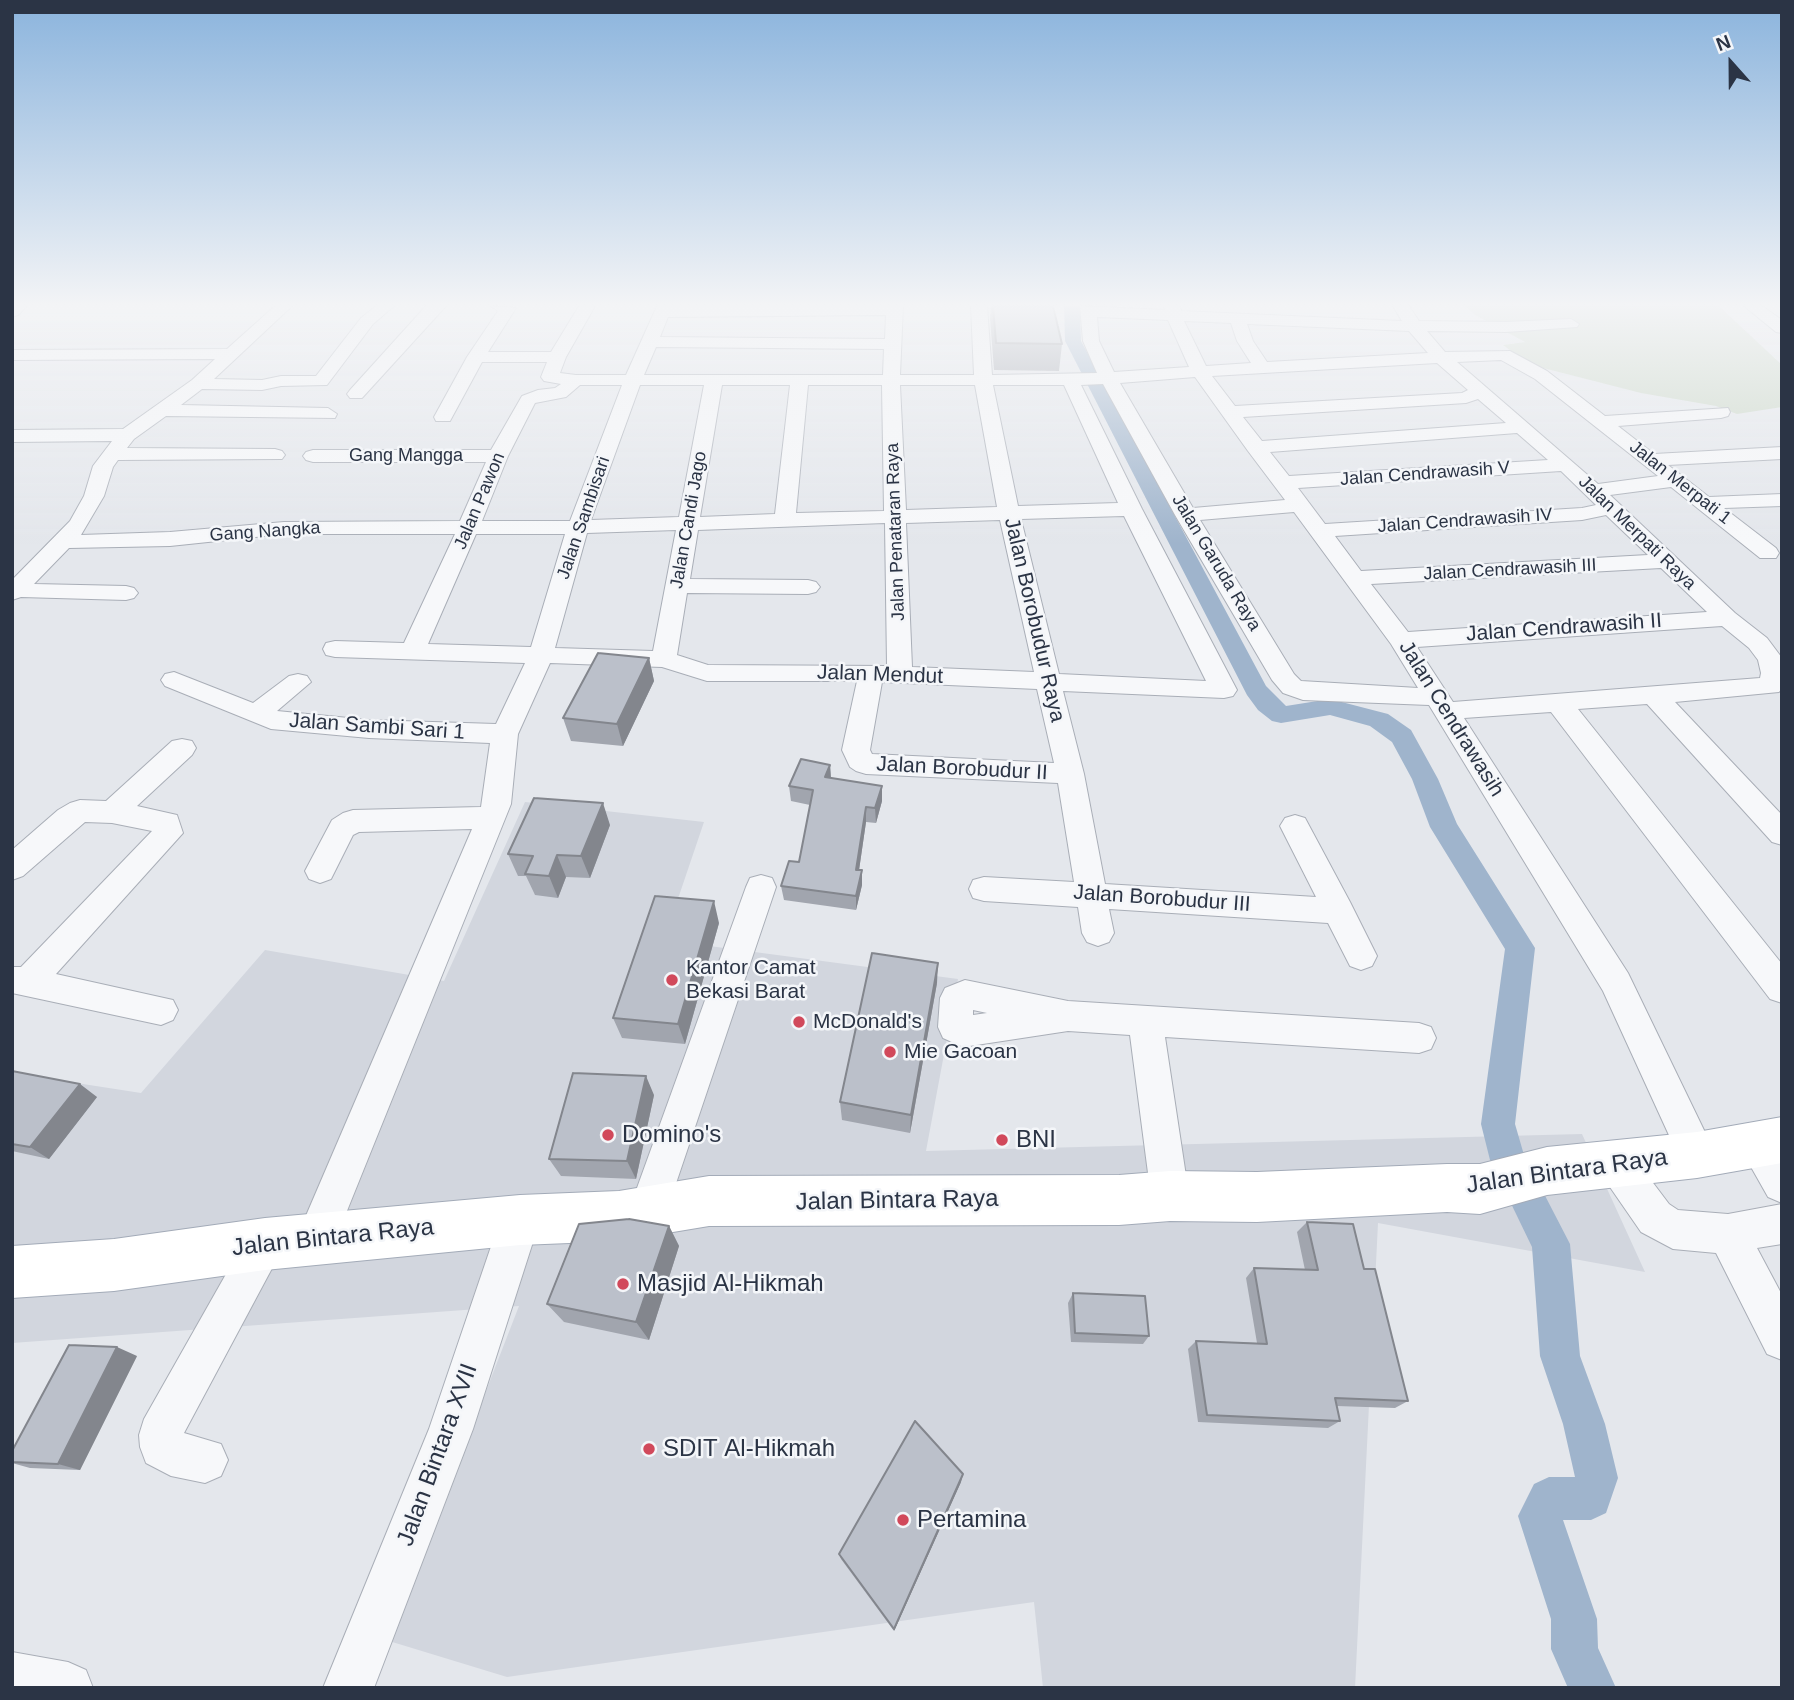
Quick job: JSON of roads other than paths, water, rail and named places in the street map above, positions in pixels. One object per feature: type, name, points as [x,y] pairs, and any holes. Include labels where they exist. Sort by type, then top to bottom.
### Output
[{"type":"main road","name":"Jalan Bintara Raya","points":[[12,1272],[114,1265],[265,1244],[520,1220],[620,1216],[709,1201],[1119,1200],[1170,1196],[1257,1197],[1447,1188],[1480,1189],[1547,1171],[1697,1155],[1769,1142]]},
{"type":"street","points":[[14,591],[63,542],[88,509],[110,454],[127,435],[196,385]]},
{"type":"street","points":[[356,394],[364,385]]},
{"type":"street","points":[[443,417],[460,385]]},
{"type":"street","name":"Jalan Pawon","points":[[412,652],[498,456],[528,399],[560,393],[569,385]]},
{"type":"street","name":"Jalan Sambisari","points":[[316,1239],[497,804],[505,734],[540,657],[578,527],[631,385]]},
{"type":"street","name":"Jalan Candi Jago","points":[[664,659],[713,385]]},
{"type":"street","points":[[785,521],[799,385]]},
{"type":"street","name":"Jalan Penataran Raya","points":[[891,385],[900,674]]},
{"type":"street","name":"Jalan Borobudur Raya","points":[[984,385],[1009,513],[1070,774],[1098,933]]},
{"type":"street","points":[[1091,385],[1131,509]]},
{"type":"street","name":"Jalan Garuda Raya","points":[[1093,385],[1186,515],[1285,681],[1303,691],[1441,704]]},
{"type":"street","name":"Jalan Cendrawasih","points":[[1210,385],[1401,640],[1616,983],[1697,1155]]},
{"type":"street","name":"Jalan Merpati Raya","points":[[1441,704],[1558,702],[1776,690],[1770,659],[1758,643],[1727,618],[1612,507],[1473,385]]},
{"type":"street","name":"Jalan Merpati 1","points":[[1555,385],[1768,554]]},
{"type":"street","points":[[1230,412],[1466,398],[1480,391]]},
{"type":"street","points":[[162,410],[328,414]]},
{"type":"street","points":[[1603,422],[1721,412]]},
{"type":"street","points":[[1255,447],[1521,427]]},
{"type":"street","points":[[12,436],[127,435]]},
{"type":"street","points":[[1651,460],[1782,453]]},
{"type":"street","points":[[110,454],[275,455]]},
{"type":"street","name":"Gang Mangga","points":[[313,456],[498,456]]},
{"type":"street","name":"Jalan Cendrawasih V","points":[[1283,483],[1566,466]]},
{"type":"street","points":[[1593,491],[1676,480]]},
{"type":"street","points":[[1704,503],[1782,500]]},
{"type":"street","points":[[1186,515],[1299,505]]},
{"type":"street","name":"Jalan Cendrawasih IV","points":[[1317,531],[1583,514],[1612,507]]},
{"type":"street","name":"Gang Nangka","points":[[63,542],[170,539],[284,528],[578,527],[1131,509]]},
{"type":"street","name":"Jalan Mendut","points":[[335,649],[664,659],[707,673],[871,673],[1224,690],[1131,509]]},
{"type":"street","name":"Jalan Cendrawasih III","points":[[1355,578],[1666,561]]},
{"type":"street","points":[[676,586],[808,587]]},
{"type":"street","points":[[14,591],[126,593]]},
{"type":"street","name":"Jalan Cendrawasih II","points":[[1401,640],[1727,618]]},
{"type":"street","name":"Jalan Borobudur II","points":[[871,673],[856,750],[860,760],[866,764],[1070,774]]},
{"type":"street","name":"Jalan Sambi Sari 1","points":[[174,680],[271,720],[312,725],[505,734]]},
{"type":"street","points":[[256,714],[298,682]]},
{"type":"street","points":[[1654,696],[1782,834]]},
{"type":"street","points":[[1558,702],[1782,989]]},
{"type":"street","points":[[112,812],[182,748]]},
{"type":"street","points":[[12,868],[68,818],[80,811],[112,812],[167,823],[168,833],[20,981]]},
{"type":"street","points":[[320,871],[342,828],[353,821],[491,818]]},
{"type":"street","points":[[1295,826],[1361,956]]},
{"type":"street","points":[[648,1210],[761,887]]},
{"type":"street","name":"Jalan Borobudur III","points":[[984,889],[1089,893],[1339,911]]},
{"type":"street","points":[[20,981],[161,1010]]},
{"type":"street","points":[[1068,1016],[1419,1038]]},
{"type":"street","points":[[1145,1021],[1170,1196]]},
{"type":"street","points":[[1769,1142],[1782,1184]]},
{"type":"street","points":[[1616,1164],[1663,1225],[1728,1234],[1782,1224]]},
{"type":"street","name":"Jalan Bintara XVII","points":[[348,1688],[452,1429],[520,1220]]},
{"type":"street","points":[[1728,1234],[1782,1339]]},
{"type":"street","points":[[205,1460],[171,1453],[162,1447],[161,1435],[166,1419],[265,1244]]},
{"type":"street","points":[[12,1677],[68,1688]]},
{"type":"waterway","points":[[1096,385],[1256,689],[1267,704],[1281,715],[1330,707],[1379,720],[1402,736],[1425,779],[1444,827],[1520,948],[1498,1124],[1508,1160],[1551,1244],[1560,1356],[1584,1424],[1597,1478],[1591,1498],[1549,1499],[1540,1516],[1574,1619],[1575,1649],[1592,1688]]},
{"type":"place","name":"Kantor Camat Bekasi Barat","points":[[672,980]]},
{"type":"place","name":"McDonald's","points":[[799,1022]]},
{"type":"place","name":"Mie Gacoan","points":[[890,1052]]},
{"type":"place","name":"Domino's","points":[[608,1135]]},
{"type":"place","name":"BNI","points":[[1002,1140]]},
{"type":"place","name":"Masjid Al-Hikmah","points":[[623,1284]]},
{"type":"place","name":"SDIT Al-Hikmah","points":[[649,1449]]},
{"type":"place","name":"Pertamina","points":[[903,1520]]}]
